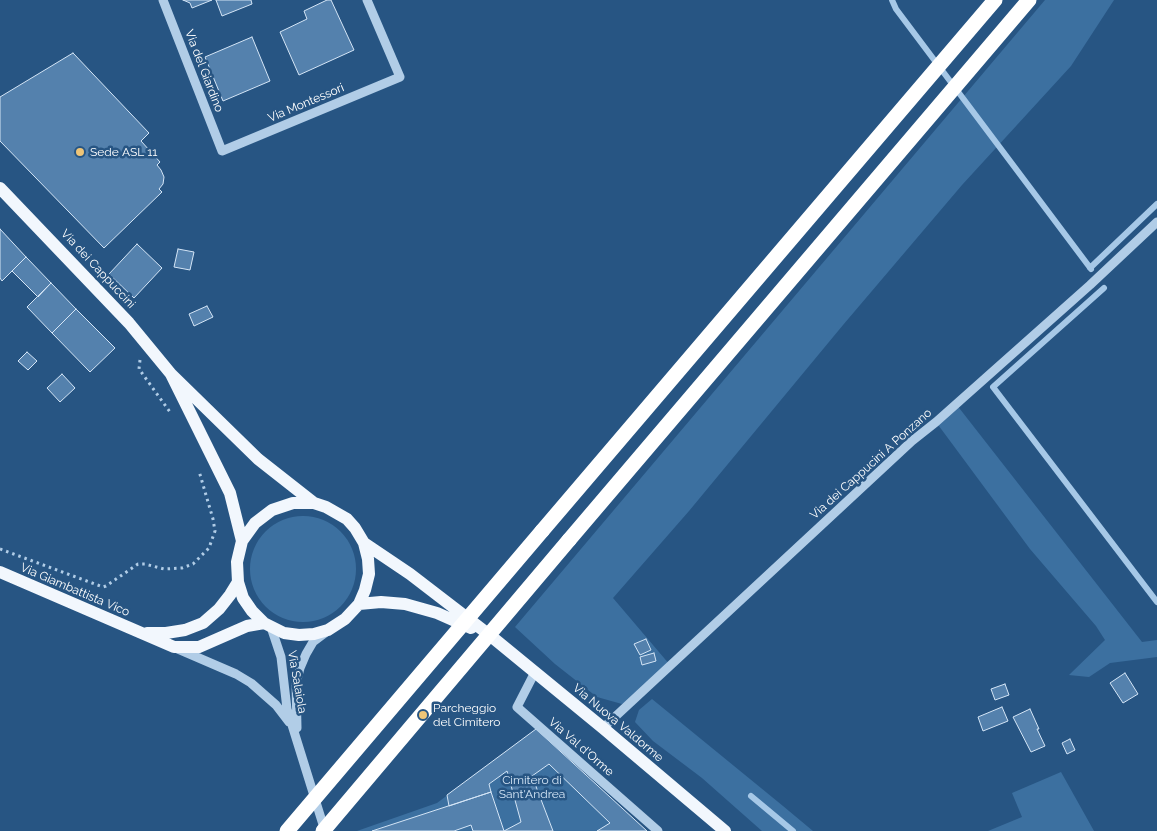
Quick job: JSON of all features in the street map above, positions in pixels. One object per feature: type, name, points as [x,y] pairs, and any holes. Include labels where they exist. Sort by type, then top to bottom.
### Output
[{"type":"highway","points":[[288,831],[995,0]]},
{"type":"highway","points":[[324,831],[1029,0]]},
{"type":"main road","name":"Via dei Cappuccini","points":[[0,188],[142,338],[171,374],[258,460],[314,504]]},
{"type":"main road","name":"Via dei Cappuccini","points":[[171,374],[230,493],[238,518],[242,542]]},
{"type":"main road","name":"Via dei Cappuccini","points":[[293,503],[314,504],[326,507],[347,519],[355,528],[364,543],[368,558],[369,574],[359,604],[345,619],[328,630],[314,634],[284,633],[267,625],[243,598],[238,582],[237,562],[242,542],[255,523],[272,510],[293,503]]},
{"type":"main road","name":"Via Nuova Valdorme","points":[[364,543],[410,574],[492,637],[725,831]]},
{"type":"main road","name":"Via Giambattista Vico","points":[[0,572],[174,647],[199,647],[247,626],[267,625]]},
{"type":"main road","name":"Via Giambattista Vico","points":[[140,632],[166,633],[185,630],[203,624],[219,609],[238,582]]},
{"type":"main road","name":"Via Nuova Valdorme","points":[[359,604],[381,602],[405,604],[437,613],[492,637]]},
{"type":"street","name":"Via del Giardino","points":[[163,0],[222,151]]},
{"type":"street","name":"Via Montessori","points":[[222,151],[400,77],[366,0]]},
{"type":"street","name":"Via dei Cappucini A Ponzano","points":[[603,728],[905,448],[1090,285],[1157,222]]},
{"type":"street","name":"Via Salaiola","points":[[267,625],[281,657],[287,709],[298,740],[324,831]]},
{"type":"street","name":"Via Salaiola","points":[[298,740],[295,706],[296,683],[306,654],[314,642],[328,630]]},
{"type":"street","points":[[174,647],[236,674],[251,683],[276,706],[292,726]]},
{"type":"street","name":"Via Val d'Orme","points":[[535,672],[517,707],[658,831]]},
{"type":"path","points":[[142,338],[139,369],[172,414]]},
{"type":"path","points":[[0,548],[103,587],[138,564],[164,569],[182,568],[193,564],[209,548],[215,531],[214,519],[199,470]]},
{"type":"green space","points":[[1045,0],[1114,0],[1071,66],[962,185],[689,511],[613,598],[670,665],[642,692],[622,704],[597,697],[555,664],[515,627]]},
{"type":"green space","points":[[956,404],[1142,642],[1157,640],[1157,657],[1110,663],[1089,677],[1069,675],[1105,640],[1096,626],[1030,549],[936,422]]},
{"type":"green space","points":[[303,516],[323,520],[340,532],[352,549],[356,569],[352,589],[340,606],[323,618],[303,622],[283,618],[266,606],[254,589],[250,569],[254,549],[266,532],[283,520]]},
{"type":"green space","points":[[652,699],[813,831],[762,831],[702,778],[653,741],[635,722],[639,710]]},
{"type":"green space","name":"Cimitero di Sant'Andrea","points":[[536,729],[647,831],[357,831],[437,803]]},
{"type":"green space","points":[[1061,772],[1094,831],[988,831],[1022,817],[1012,793]]},
{"type":"building","points":[[183,0],[212,0],[192,8],[190,3]]},
{"type":"building","points":[[216,0],[251,0],[252,4],[222,16]]},
{"type":"building","points":[[327,0],[331,0],[354,50],[299,75],[280,32],[307,19],[304,11]]},
{"type":"building","points":[[252,37],[270,81],[223,101],[205,57]]},
{"type":"building","name":"Sede ASL 11","points":[[73,53],[149,133],[141,141],[160,162],[157,165],[164,177],[163,184],[159,189],[162,192],[104,248],[0,141],[0,97]]},
{"type":"building","points":[[0,229],[26,257],[2,281],[0,278]]},
{"type":"building","points":[[137,244],[162,268],[134,298],[109,274]]},
{"type":"building","points":[[178,249],[194,252],[190,270],[174,267]]},
{"type":"building","points":[[26,257],[51,283],[38,297],[12,271]]},
{"type":"building","points":[[51,283],[76,309],[52,333],[27,307]]},
{"type":"building","points":[[207,306],[213,317],[194,326],[189,314]]},
{"type":"building","points":[[76,309],[115,348],[90,372],[52,333]]},
{"type":"building","points":[[27,352],[37,361],[28,370],[18,361]]},
{"type":"building","points":[[62,374],[75,388],[60,402],[47,388]]},
{"type":"building","points":[[646,639],[651,650],[640,655],[634,644]]},
{"type":"building","points":[[654,653],[656,661],[642,665],[640,657]]},
{"type":"building","points":[[1125,673],[1138,694],[1123,703],[1110,683]]},
{"type":"building","points":[[1005,684],[1009,695],[995,700],[991,689]]},
{"type":"building","points":[[1002,707],[1008,721],[983,731],[978,717]]},
{"type":"building","points":[[1030,709],[1045,746],[1031,752],[1013,717]]},
{"type":"building","points":[[536,729],[647,831],[597,831],[610,823],[549,764],[532,776],[553,831],[504,831],[521,822],[507,771],[489,784],[491,792],[449,806],[447,795]]},
{"type":"building","points":[[1070,739],[1075,750],[1067,754],[1062,743]]},
{"type":"building","points":[[491,792],[504,831],[473,831],[471,825],[454,831],[372,831]]},
{"type":"waterway","points":[[892,0],[896,9],[1091,269]]},
{"type":"waterway","points":[[1090,268],[1157,204]]},
{"type":"waterway","points":[[1104,288],[993,387],[1157,602]]},
{"type":"waterway","points":[[751,796],[793,831]]},
{"type":"place","name":"Sede ASL 11","points":[[80,152]]},
{"type":"place","name":"Parcheggio del Cimitero","points":[[423,715]]}]
